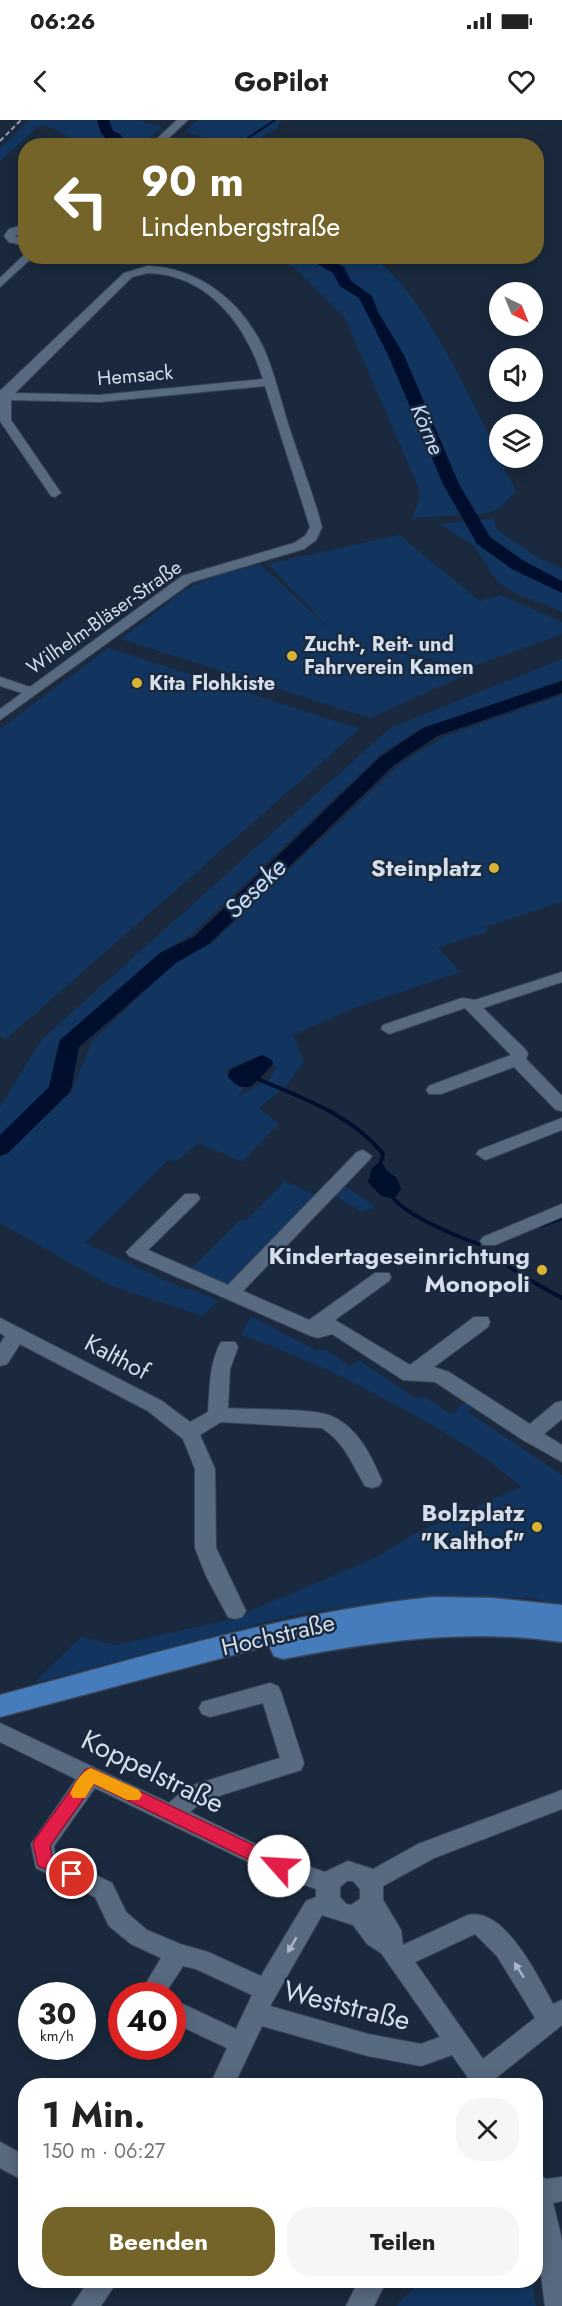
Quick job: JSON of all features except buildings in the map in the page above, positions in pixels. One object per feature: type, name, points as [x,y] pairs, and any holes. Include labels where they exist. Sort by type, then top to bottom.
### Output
[{"type":"main road","name":"Hochstraße","points":[[0,1721],[268,1635],[375,1613],[433,1607],[492,1608],[562,1616]]},
{"type":"main road","name":"Hochstraße","points":[[0,1706],[90,1691],[269,1650],[386,1628],[500,1624],[562,1632]]},
{"type":"street","points":[[163,138],[183,120]]},
{"type":"street","points":[[15,242],[13,231],[18,229]]},
{"type":"street","points":[[0,284],[21,264]]},
{"type":"street","points":[[165,264],[168,268]]},
{"type":"street","points":[[55,493],[5,420],[3,396],[129,275],[147,269],[168,268],[192,277],[236,315],[257,348],[268,382]]},
{"type":"street","name":"Hemsack","points":[[3,396],[54,400],[100,399],[268,382]]},
{"type":"street","name":"Wilhelm-Bläser-Straße","points":[[0,716],[187,579],[291,550],[305,542],[316,527],[268,382]]},
{"type":"street","points":[[0,681],[31,692]]},
{"type":"street","points":[[472,1006],[562,977]]},
{"type":"street","points":[[389,1029],[468,1002],[520,1054],[518,1060]]},
{"type":"street","points":[[435,1090],[518,1060]]},
{"type":"street","points":[[518,1060],[562,1106]]},
{"type":"street","points":[[485,1154],[562,1124]]},
{"type":"street","points":[[231,1292],[363,1156]]},
{"type":"street","points":[[191,1198],[135,1252],[318,1331],[334,1326],[410,1375],[433,1374],[442,1377],[562,1455]]},
{"type":"street","points":[[489,1241],[562,1210]]},
{"type":"street","points":[[311,1328],[382,1277]]},
{"type":"street","points":[[410,1375],[480,1322]]},
{"type":"street","name":"Kalthof","points":[[0,1359],[8,1329],[155,1406],[172,1416],[189,1432],[201,1450],[205,1465],[204,1538],[208,1557],[235,1611]]},
{"type":"street","points":[[218,1415],[220,1369],[228,1347]]},
{"type":"street","points":[[530,1434],[562,1408]]},
{"type":"street","points":[[189,1432],[218,1415],[326,1421],[343,1432],[364,1462],[372,1481]]},
{"type":"street","points":[[172,1814],[195,1794],[293,1763],[270,1692],[210,1708]]},
{"type":"street","name":"Koppelstraße","points":[[0,1732],[279,1866],[307,1888],[328,1893],[341,1912],[364,1893]]},
{"type":"street","points":[[91,1775],[42,1844],[44,1861],[104,1890],[117,1919],[139,1936],[177,1954],[200,1959],[266,1990]]},
{"type":"street","name":"Weststraße","points":[[225,2078],[266,1990],[314,1908],[328,1893],[340,1874],[364,1893],[426,1851],[562,1799]]},
{"type":"street","points":[[364,1893],[375,1937],[394,1952],[459,2041],[483,2078]]},
{"type":"street","points":[[394,1952],[472,1925],[486,1927],[501,1942],[556,2016],[486,2078]]},
{"type":"street","points":[[159,1982],[177,1954]]},
{"type":"street","name":"Weststraße","points":[[255,2013],[368,2045],[421,2055],[459,2041]]},
{"type":"street","points":[[186,2017],[241,2043]]},
{"type":"street","points":[[0,2154],[18,2165]]},
{"type":"street","points":[[545,2189],[548,2233],[558,2306]]},
{"type":"street","points":[[85,2306],[99,2288]]},
{"type":"shaded area","points":[[30,120],[138,120],[163,128],[149,138],[70,138],[55,129],[40,125],[26,138],[18,138],[18,145],[0,161],[0,148]]},
{"type":"shaded area","points":[[198,120],[281,120],[276,129],[260,138],[204,138],[185,131]]},
{"type":"shaded area","points":[[287,264],[380,264],[389,270],[431,326],[471,399],[489,436],[489,468],[505,468],[516,491],[500,508],[484,514],[411,518],[420,498],[417,484],[345,318],[295,268]]},
{"type":"shaded area","points":[[494,518],[496,529],[537,557],[562,568],[562,612],[515,593],[498,582],[473,545],[439,524]]},
{"type":"shaded area","points":[[399,535],[480,601],[500,595],[562,622],[562,634],[466,669],[337,635],[470,673],[370,718],[121,639],[186,589],[215,576],[260,564],[336,635],[268,564]]},
{"type":"shaded area","points":[[108,648],[360,729],[6,1039],[0,1036],[0,729]]},
{"type":"shaded area","points":[[562,659],[562,680],[423,728],[382,753],[191,935],[164,950],[58,1044],[48,1091],[38,1103],[70,1095],[92,1041],[178,960],[213,942],[401,763],[445,736],[562,695],[562,902],[485,927],[487,932],[438,947],[460,972],[354,1008],[293,1035],[304,1062],[287,1085],[259,1108],[279,1124],[242,1162],[198,1143],[178,1160],[167,1161],[85,1243],[182,1288],[194,1290],[218,1301],[203,1316],[109,1285],[0,1223],[0,1107],[42,1039],[390,728]],"holes":[[[263,1054],[276,1068],[269,1079],[237,1097],[246,1087],[230,1079],[225,1070]]]},
{"type":"shaded area","points":[[262,1055],[272,1060],[273,1064],[253,1084],[242,1087],[228,1077],[230,1070]]},
{"type":"shaded area","points":[[381,1161],[387,1171],[397,1178],[401,1189],[394,1199],[381,1196],[368,1182],[372,1168]]},
{"type":"shaded area","points":[[285,1181],[323,1198],[232,1292],[186,1274],[241,1219],[246,1221]]},
{"type":"shaded area","points":[[341,1183],[376,1207],[362,1212],[332,1194]]},
{"type":"shaded area","points":[[251,1316],[317,1351],[325,1349],[350,1366],[359,1360],[415,1398],[425,1397],[451,1414],[470,1399],[477,1404],[468,1412],[562,1475],[562,1605],[532,1598],[415,1597],[298,1614],[34,1683],[81,1637],[117,1645],[231,1619],[377,1557],[412,1535],[521,1487],[480,1454],[403,1409],[324,1369],[241,1335]]},
{"type":"shaded area","points":[[414,2288],[533,2288],[536,2306],[397,2306]]},
{"type":"waterway","name":"Körne","points":[[103,120],[107,133],[116,138]]},
{"type":"waterway","points":[[248,138],[275,120]]},
{"type":"waterway","name":"Körne","points":[[327,264],[339,270],[345,283],[365,296],[371,312],[396,355],[451,484],[483,540],[518,565],[562,588]]},
{"type":"waterway","name":"Seseke","points":[[0,1148],[60,1089],[68,1045],[168,958],[202,940],[387,761],[430,732],[562,687]]},
{"type":"waterway","points":[[260,1080],[310,1101],[357,1129],[383,1154],[381,1161]]},
{"type":"waterway","points":[[394,1199],[422,1219],[478,1244]]},
{"type":"waterway","points":[[540,1226],[562,1218]]},
{"type":"waterway","points":[[493,1255],[526,1278],[562,1298]]},
{"type":"railway","points":[[0,141],[21,120]]},
{"type":"slow traffic","points":[[79,1793],[91,1775],[133,1795]]},
{"type":"place","name":"Zucht-, Reit- und Fahrverein Kamen","points":[[292,656]]},
{"type":"place","name":"Kita Flohkiste","points":[[137,683]]},
{"type":"place","name":"Steinplatz","points":[[494,868]]},
{"type":"place","name":"Kindertageseinrichtung Monopoli","points":[[542,1270]]},
{"type":"place","name":"Bolzplatz \"Kalthof\"","points":[[537,1527]]},
{"type":"route","points":[[72,1874],[44,1861],[42,1844],[91,1775],[279,1866]]}]
